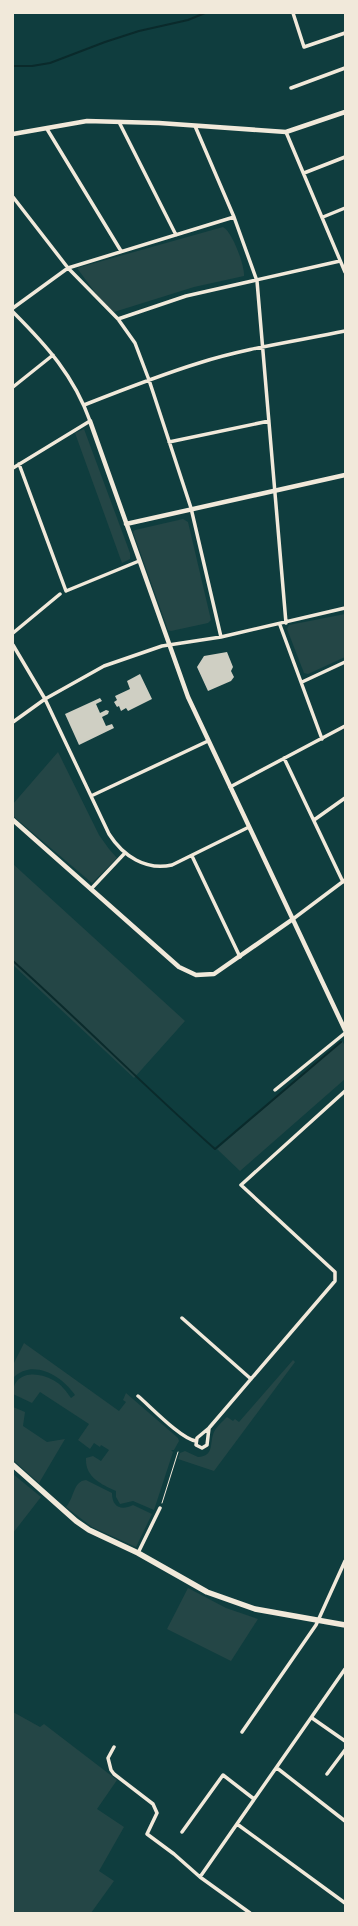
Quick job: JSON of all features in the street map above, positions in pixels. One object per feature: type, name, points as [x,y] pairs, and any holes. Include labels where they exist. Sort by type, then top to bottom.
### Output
[{"type":"main road","points":[[13,1465],[88,1530],[138,1553],[207,1592],[278,1614],[318,1619],[345,1625]]},
{"type":"street","points":[[293,13],[304,47],[345,34]]},
{"type":"street","points":[[291,88],[345,68]]},
{"type":"street","points":[[13,134],[87,121],[286,132],[345,112]]},
{"type":"street","points":[[119,122],[176,235]]},
{"type":"street","points":[[195,126],[234,218],[257,280],[286,623]]},
{"type":"street","points":[[47,129],[121,250]]},
{"type":"street","points":[[286,132],[345,272]]},
{"type":"street","points":[[304,173],[345,157]]},
{"type":"street","points":[[13,197],[68,268],[118,319],[135,343],[149,380],[191,508],[221,637]]},
{"type":"street","points":[[323,217],[345,208]]},
{"type":"street","points":[[13,308],[68,268],[121,250],[234,218]]},
{"type":"street","points":[[118,319],[186,296],[342,262]]},
{"type":"street","points":[[13,312],[53,355],[71,378],[84,405],[138,561],[188,697],[345,1031],[276,1090]]},
{"type":"street","points":[[84,405],[149,380],[200,363],[262,348],[345,331]]},
{"type":"street","points":[[13,387],[53,355]]},
{"type":"street","points":[[13,468],[90,421]]},
{"type":"street","points":[[169,442],[269,421]]},
{"type":"street","points":[[19,464],[66,591],[138,561]]},
{"type":"street","points":[[126,524],[191,508],[345,475]]},
{"type":"street","points":[[13,633],[60,594]]},
{"type":"street","points":[[13,722],[45,699],[104,666],[168,645],[221,637],[280,625],[345,608]]},
{"type":"street","points":[[280,625],[322,739]]},
{"type":"street","points":[[13,645],[45,699],[109,834],[124,854],[141,863],[161,868],[192,856],[250,827]]},
{"type":"street","points":[[302,682],[345,662]]},
{"type":"street","points":[[230,787],[345,726]]},
{"type":"street","points":[[91,796],[208,741]]},
{"type":"street","points":[[13,820],[179,967],[196,975],[214,974],[240,957],[344,881],[284,758]]},
{"type":"street","points":[[314,820],[345,798]]},
{"type":"street","points":[[91,889],[124,854]]},
{"type":"street","points":[[192,856],[240,957]]},
{"type":"street","points":[[196,1441],[209,1428],[335,1281],[335,1272],[241,1185],[345,1091]]},
{"type":"street","points":[[182,1318],[251,1379]]},
{"type":"street","points":[[138,1396],[180,1433],[191,1440],[196,1441]]},
{"type":"street","points":[[196,1441],[196,1445],[202,1448],[207,1445],[209,1428]]},
{"type":"street","points":[[138,1553],[160,1508]]},
{"type":"street","points":[[242,1732],[318,1619],[345,1561]]},
{"type":"street","points":[[200,1877],[345,1669]]},
{"type":"street","points":[[312,1718],[345,1741]]},
{"type":"street","points":[[114,1747],[108,1758],[111,1770],[121,1780],[153,1804],[157,1814],[147,1834],[174,1854],[200,1877],[250,1913]]},
{"type":"street","points":[[327,1774],[345,1750]]},
{"type":"street","points":[[276,1768],[344,1819]]},
{"type":"street","points":[[182,1832],[223,1775],[254,1799]]},
{"type":"street","points":[[237,1824],[345,1903]]},
{"type":"path","points":[[160,1508],[178,1452]]},
{"type":"shaded area","points":[[223,227],[227,230],[237,249],[244,271],[244,276],[194,287],[114,312],[102,302],[77,268]]},
{"type":"shaded area","points":[[84,429],[130,553],[130,559],[122,563],[75,433]]},
{"type":"shaded area","points":[[183,519],[188,522],[211,620],[208,623],[171,631],[168,630],[133,532],[135,530]]},
{"type":"shaded area","points":[[345,614],[345,657],[308,674],[304,673],[287,629],[289,625]]},
{"type":"shaded area","points":[[58,752],[99,835],[117,858],[92,883],[13,816],[13,804]]},
{"type":"shaded area","points":[[13,864],[185,1021],[134,1078],[13,965]]},
{"type":"shaded area","points":[[342,1041],[345,1046],[345,1079],[240,1171],[217,1149]]},
{"type":"shaded area","points":[[24,1343],[119,1411],[126,1402],[123,1400],[126,1393],[178,1438],[179,1441],[174,1450],[171,1450],[173,1452],[154,1510],[133,1501],[120,1504],[116,1497],[116,1491],[105,1486],[91,1475],[86,1465],[86,1458],[93,1456],[101,1461],[109,1450],[94,1443],[90,1449],[78,1440],[89,1424],[40,1392],[32,1403],[13,1394],[14,1386],[17,1381],[22,1377],[34,1374],[47,1377],[56,1382],[71,1398],[75,1395],[63,1382],[47,1372],[29,1370],[21,1372],[13,1378],[13,1365]]},
{"type":"shaded area","points":[[293,1360],[295,1362],[214,1471],[178,1459],[180,1453],[185,1451],[198,1457],[207,1454],[209,1452],[214,1432],[220,1424],[227,1417],[233,1421],[235,1419],[239,1422]]},
{"type":"shaded area","points":[[13,1407],[25,1412],[23,1426],[47,1442],[65,1439],[39,1483],[13,1460]]},
{"type":"shaded area","points":[[13,1474],[41,1497],[13,1533]]},
{"type":"shaded area","points":[[86,1480],[112,1493],[112,1498],[115,1505],[125,1508],[133,1505],[152,1514],[136,1547],[92,1527],[66,1507],[69,1504],[76,1487],[82,1481]]},
{"type":"shaded area","points":[[188,1588],[226,1608],[258,1619],[231,1661],[167,1629]]},
{"type":"shaded area","points":[[13,1712],[40,1727],[44,1724],[117,1780],[97,1809],[124,1827],[99,1871],[114,1881],[91,1913],[13,1913]]},
{"type":"building","points":[[227,652],[233,667],[231,671],[234,677],[231,681],[208,691],[197,667],[204,656]]},
{"type":"building","points":[[140,674],[152,699],[128,711],[126,708],[121,711],[119,706],[117,707],[114,702],[117,700],[115,696],[130,689],[127,681]]},
{"type":"building","points":[[100,698],[102,701],[96,704],[100,713],[106,710],[109,711],[108,714],[102,717],[106,726],[112,724],[114,728],[79,745],[65,714]]},
{"type":"waterway","points":[[13,66],[32,66],[50,63],[139,31],[188,20],[205,13]]},
{"type":"waterway","points":[[13,961],[215,1149],[341,1042]]}]
